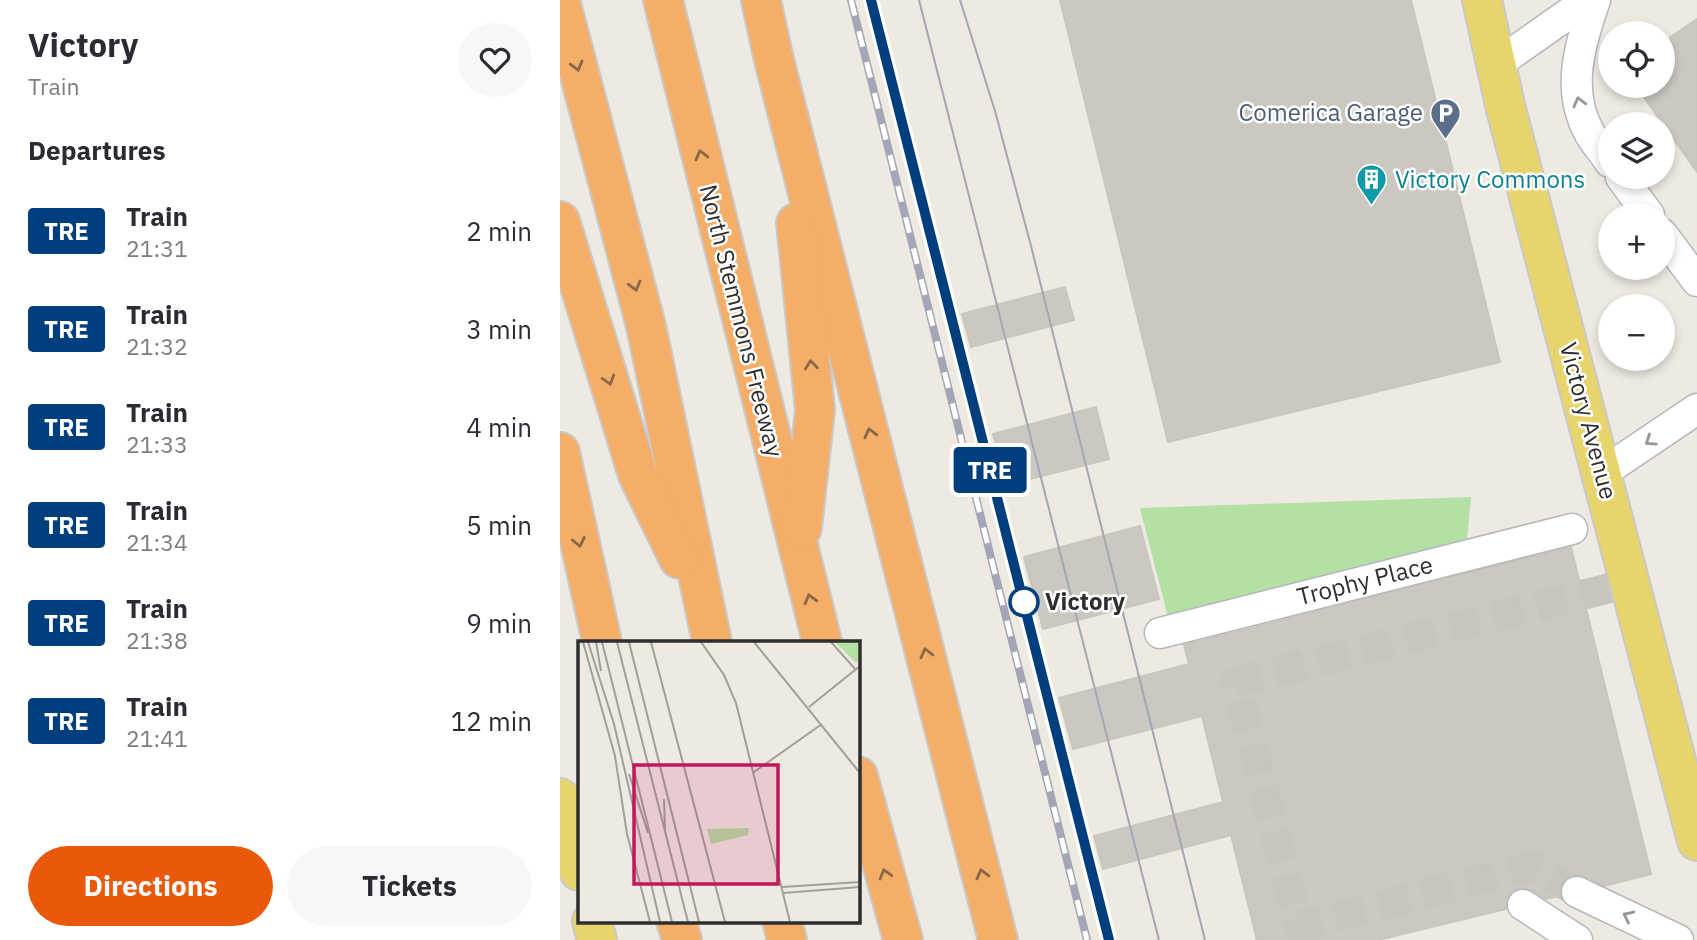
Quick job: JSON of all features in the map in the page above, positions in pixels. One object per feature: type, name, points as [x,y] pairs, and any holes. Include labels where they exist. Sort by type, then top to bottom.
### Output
[{"type":"highway","points":[[560,0],[646,327],[707,624]]},
{"type":"highway","name":"North Stemmons Freeway","points":[[663,0],[822,641]]},
{"type":"highway","points":[[745,0],[797,225],[814,396],[815,410],[799,555]]},
{"type":"highway","points":[[754,0],[773,56]]},
{"type":"highway","points":[[761,0],[773,56],[999,940]]},
{"type":"highway","points":[[560,221],[638,475],[707,624]]},
{"type":"highway","points":[[560,452],[602,641]]},
{"type":"highway","points":[[859,780],[904,940]]},
{"type":"highway","points":[[676,922],[682,940]]},
{"type":"highway","points":[[782,922],[787,940]]},
{"type":"main road","name":"Victory Avenue","points":[[1482,0],[1508,118],[1697,842]]},
{"type":"main road","points":[[560,798],[578,867]]},
{"type":"main road","points":[[592,922],[597,940]]},
{"type":"street","points":[[1497,64],[1587,0]]},
{"type":"street","points":[[1595,0],[1576,62],[1577,98],[1590,134],[1598,145]]},
{"type":"street","points":[[1675,251],[1697,281]]},
{"type":"street","points":[[1602,473],[1697,409]]},
{"type":"street","name":"Trophy Place","points":[[1160,633],[1572,529]]},
{"type":"street","points":[[1577,892],[1678,940]]},
{"type":"street","points":[[1523,905],[1577,940]]},
{"type":"green space","points":[[1471,497],[1466,551],[1170,625],[1140,508]]},
{"type":"building","points":[[1060,0],[1411,0],[1500,362],[1168,442]]},
{"type":"building","points":[[1697,19],[1697,172],[1675,141],[1675,112],[1654,112],[1645,98],[1675,98],[1675,34]]},
{"type":"building","points":[[1065,287],[1074,320],[971,347],[962,314]]},
{"type":"building","points":[[1096,407],[1109,459],[1006,485],[993,434]]},
{"type":"building","points":[[1140,526],[1159,599],[1043,629],[1024,557]]},
{"type":"building","points":[[1571,547],[1651,874],[1604,886],[1585,876],[1575,875],[1562,884],[1560,896],[1546,899],[1532,890],[1516,889],[1508,896],[1506,909],[1378,940],[1257,940],[1231,835],[1103,869],[1094,836],[1223,802],[1202,716],[1073,749],[1059,698],[1189,664],[1184,645]]},
{"type":"tunnel","points":[[1577,892],[1533,866],[1299,926],[1236,682],[1630,583]]},
{"type":"tram line","points":[[919,0],[1159,940]]},
{"type":"tram line","points":[[960,0],[995,111],[1031,246],[1205,940]]},
{"type":"railway","points":[[851,0],[1087,940]]},
{"type":"railway","points":[[871,0],[1109,940]]},
{"type":"train","name":"TRE","points":[[871,0],[1109,940]]},
{"type":"place","name":"Comerica Garage","points":[[1446,140]]},
{"type":"place","name":"Victory Commons","points":[[1372,207]]},
{"type":"place","name":"Victory","points":[[1024,602]]}]
